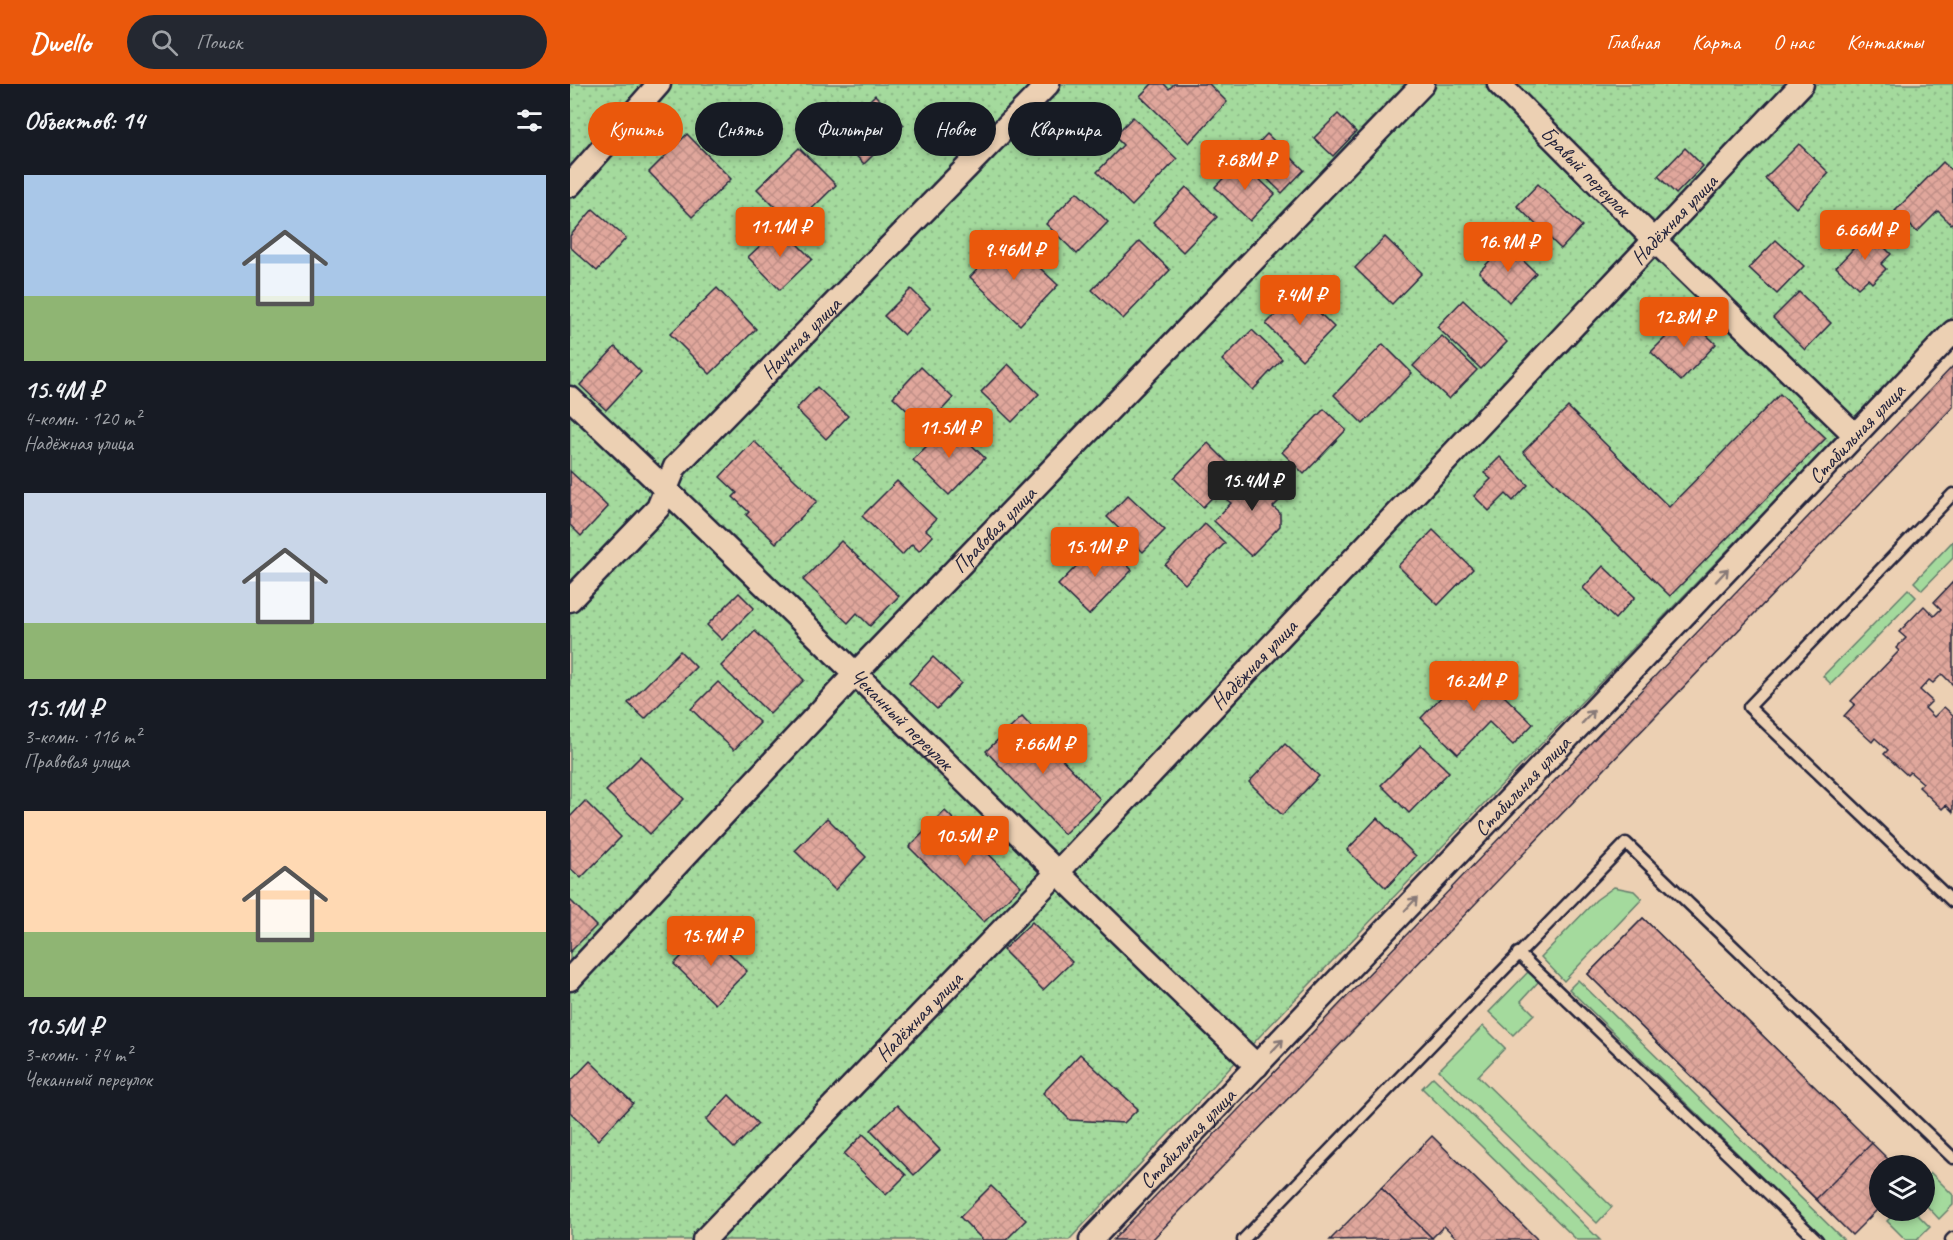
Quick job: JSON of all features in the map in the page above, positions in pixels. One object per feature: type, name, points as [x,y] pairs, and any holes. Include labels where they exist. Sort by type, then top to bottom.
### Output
[{"type":"street","points":[[570,185],[659,84]]},
{"type":"street","name":"Научная улица","points":[[570,600],[658,508],[675,467],[1048,84]]},
{"type":"street","name":"Правовая улица","points":[[570,979],[856,673],[1423,84]]},
{"type":"street","name":"Бравый переулок","points":[[1499,84],[1653,239],[1855,435]]},
{"type":"street","name":"Надёжная улица","points":[[704,1240],[1056,874],[1653,239],[1802,84]]},
{"type":"street","name":"Стабильная улица","points":[[1091,1240],[1953,332]]},
{"type":"street","name":"Чеканный переулок","points":[[570,398],[856,673],[1056,874],[1257,1066]]},
{"type":"lane","points":[[1953,494],[1749,706],[1953,902]]},
{"type":"lane","points":[[1243,1240],[1626,843],[1953,1158]]},
{"type":"lane","points":[[1518,953],[1817,1240]]},
{"type":"green space","points":[[570,84],[1953,84],[1953,316],[1259,1037],[1069,1240],[570,1240]]},
{"type":"green space","points":[[1953,541],[1953,558],[1922,590],[1914,582]]},
{"type":"green space","points":[[1908,589],[1916,597],[1831,684],[1823,676]]},
{"type":"green space","points":[[1614,887],[1634,891],[1642,899],[1564,981],[1541,957],[1596,900]]},
{"type":"green space","points":[[1529,971],[1539,981],[1521,1001],[1534,1014],[1513,1035],[1489,1012]]},
{"type":"green space","points":[[1578,980],[1844,1240],[1826,1240],[1569,989]]},
{"type":"green space","points":[[1483,1026],[1505,1048],[1478,1076],[1612,1207],[1597,1223],[1439,1070]]},
{"type":"green space","points":[[1433,1077],[1600,1240],[1577,1240],[1422,1088]]},
{"type":"green space","points":[[1935,1177],[1953,1195],[1953,1205],[1939,1219],[1935,1215]]},
{"type":"green space","points":[[1887,1221],[1924,1221],[1930,1227],[1917,1240],[1906,1240]]},
{"type":"building","points":[[1152,84],[1164,84],[1169,89],[1174,84],[1209,84],[1227,102],[1189,143],[1140,96]]},
{"type":"building","points":[[875,95],[882,102],[868,102]]},
{"type":"building","points":[[1338,114],[1356,132],[1333,156],[1314,138]]},
{"type":"building","points":[[1133,117],[1177,159],[1132,206],[1097,172],[1112,156],[1122,156],[1122,128]]},
{"type":"building","points":[[687,134],[695,142],[695,156],[709,156],[731,179],[692,217],[649,172],[665,156],[683,156],[683,138]]},
{"type":"building","points":[[1267,134],[1304,170],[1282,193],[1245,157]]},
{"type":"building","points":[[1799,144],[1829,173],[1796,208],[1765,178]]},
{"type":"building","points":[[1685,148],[1703,166],[1676,194],[1658,176]]},
{"type":"building","points":[[795,152],[795,156],[807,156],[836,185],[794,226],[757,189]]},
{"type":"building","points":[[856,156],[872,156],[864,164]]},
{"type":"building","points":[[1240,161],[1275,194],[1250,221],[1215,187]]},
{"type":"building","points":[[1943,162],[1953,172],[1953,222],[1951,224],[1938,211],[1917,232],[1895,211]]},
{"type":"building","points":[[1538,184],[1582,226],[1561,249],[1517,206]]},
{"type":"building","points":[[1186,187],[1217,217],[1183,252],[1153,222]]},
{"type":"building","points":[[1077,192],[1108,222],[1077,254],[1046,224]]},
{"type":"building","points":[[593,209],[626,238],[597,271],[570,247],[570,236]]},
{"type":"building","points":[[780,227],[812,259],[780,290],[748,257]]},
{"type":"building","points":[[1869,232],[1891,254],[1881,264],[1886,269],[1872,283],[1868,279],[1858,288],[1836,267]]},
{"type":"building","points":[[1385,237],[1422,273],[1392,304],[1355,268]]},
{"type":"building","points":[[1008,238],[1058,285],[1020,325],[970,277]]},
{"type":"building","points":[[1776,240],[1804,266],[1777,294],[1749,268]]},
{"type":"building","points":[[1140,241],[1170,270],[1123,319],[1092,290]]},
{"type":"building","points":[[1506,244],[1536,273],[1509,302],[1479,272]]},
{"type":"building","points":[[717,288],[756,329],[710,374],[670,334]]},
{"type":"building","points":[[911,289],[930,308],[904,335],[884,316]]},
{"type":"building","points":[[1298,292],[1334,327],[1302,360],[1266,324]]},
{"type":"building","points":[[1799,292],[1831,323],[1805,350],[1773,318]]},
{"type":"building","points":[[1463,300],[1507,342],[1481,369],[1437,327]]},
{"type":"building","points":[[1687,316],[1716,344],[1681,381],[1651,352]]},
{"type":"building","points":[[1252,330],[1282,359],[1253,390],[1222,360]]},
{"type":"building","points":[[1442,336],[1477,370],[1449,399],[1413,366]]},
{"type":"building","points":[[1383,344],[1412,373],[1363,424],[1334,395]]},
{"type":"building","points":[[615,347],[641,372],[606,410],[580,385]]},
{"type":"building","points":[[1008,364],[1039,394],[1012,422],[981,392]]},
{"type":"building","points":[[1953,366],[1953,407],[1152,1240],[1113,1240]]},
{"type":"building","points":[[921,367],[953,398],[925,428],[893,397]]},
{"type":"building","points":[[817,387],[848,416],[826,439],[796,409]]},
{"type":"building","points":[[1780,394],[1826,438],[1670,596],[1523,452],[1568,407],[1669,507]]},
{"type":"building","points":[[1324,409],[1346,430],[1304,474],[1282,452]]},
{"type":"building","points":[[949,423],[985,458],[949,495],[913,460]]},
{"type":"building","points":[[754,441],[817,501],[776,543],[746,515],[749,512],[733,497],[737,493],[720,477]]},
{"type":"building","points":[[1208,443],[1237,472],[1203,507],[1174,478]]},
{"type":"building","points":[[1500,457],[1528,485],[1513,501],[1506,494],[1489,511],[1474,496],[1491,479],[1484,473]]},
{"type":"building","points":[[1257,467],[1286,494],[1273,507],[1280,513],[1280,526],[1251,556],[1214,521],[1231,503],[1226,499]]},
{"type":"building","points":[[570,471],[608,507],[581,536],[570,525]]},
{"type":"building","points":[[897,481],[936,519],[926,530],[933,536],[919,551],[912,544],[902,555],[862,516]]},
{"type":"building","points":[[1128,495],[1165,530],[1143,552],[1107,517]]},
{"type":"building","points":[[1205,524],[1225,543],[1185,584],[1165,565]]},
{"type":"building","points":[[1433,530],[1473,569],[1438,605],[1398,566]]},
{"type":"building","points":[[1102,540],[1132,570],[1089,615],[1058,585]]},
{"type":"building","points":[[841,541],[899,596],[870,626],[857,613],[848,623],[803,580]]},
{"type":"building","points":[[1603,566],[1635,597],[1615,619],[1583,588]]},
{"type":"building","points":[[1953,582],[1953,685],[1942,674],[1933,683],[1929,680],[1920,690],[1932,701],[1925,708],[1934,717],[1944,707],[1953,715],[1953,812],[1946,805],[1942,809],[1919,787],[1923,783],[1910,772],[1907,775],[1884,754],[1888,750],[1875,738],[1872,742],[1844,716],[1855,704],[1851,701],[1899,651],[1896,648],[1906,638],[1899,632],[1924,606],[1934,616],[1941,609],[1934,602]]},
{"type":"building","points":[[739,593],[754,608],[722,640],[707,625]]},
{"type":"building","points":[[755,631],[804,680],[770,714],[721,666]]},
{"type":"building","points":[[680,651],[696,667],[645,719],[628,703]]},
{"type":"building","points":[[933,657],[961,683],[937,709],[909,683]]},
{"type":"building","points":[[1472,665],[1533,724],[1513,745],[1489,722],[1458,754],[1421,718]]},
{"type":"building","points":[[718,682],[760,723],[734,750],[691,709]]},
{"type":"building","points":[[1022,717],[1100,799],[1064,834],[986,751]]},
{"type":"building","points":[[1285,744],[1319,776],[1282,815],[1249,782]]},
{"type":"building","points":[[1421,745],[1449,772],[1409,813],[1381,785]]},
{"type":"building","points":[[641,756],[684,799],[650,834],[606,791]]},
{"type":"building","points":[[585,801],[621,837],[581,878],[570,868],[570,817]]},
{"type":"building","points":[[945,811],[1021,886],[984,922],[909,847]]},
{"type":"building","points":[[827,818],[866,857],[835,890],[795,851]]},
{"type":"building","points":[[1377,818],[1416,856],[1386,888],[1347,850]]},
{"type":"building","points":[[570,900],[596,926],[570,952]]},
{"type":"building","points":[[1643,918],[1884,1155],[1869,1155],[1869,1218],[1852,1235],[1588,974]]},
{"type":"building","points":[[1643,918],[1872,1143],[1816,1199],[1588,974]]},
{"type":"building","points":[[1032,922],[1072,962],[1043,990],[1003,950]]},
{"type":"building","points":[[707,931],[747,971],[715,1004],[674,964]]},
{"type":"building","points":[[1080,1054],[1138,1109],[1124,1123],[1070,1120],[1043,1093]]},
{"type":"building","points":[[590,1061],[633,1103],[598,1140],[570,1112],[570,1082]]},
{"type":"building","points":[[729,1095],[758,1124],[734,1148],[706,1120]]},
{"type":"building","points":[[897,1105],[940,1150],[914,1175],[871,1130]]},
{"type":"building","points":[[863,1134],[906,1175],[886,1195],[844,1154]]},
{"type":"building","points":[[1432,1136],[1538,1240],[1459,1240],[1444,1226],[1432,1238],[1381,1188]]},
{"type":"building","points":[[991,1186],[1026,1220],[1006,1240],[983,1240],[960,1217]]},
{"type":"building","points":[[1381,1188],[1432,1238],[1330,1240]]}]
